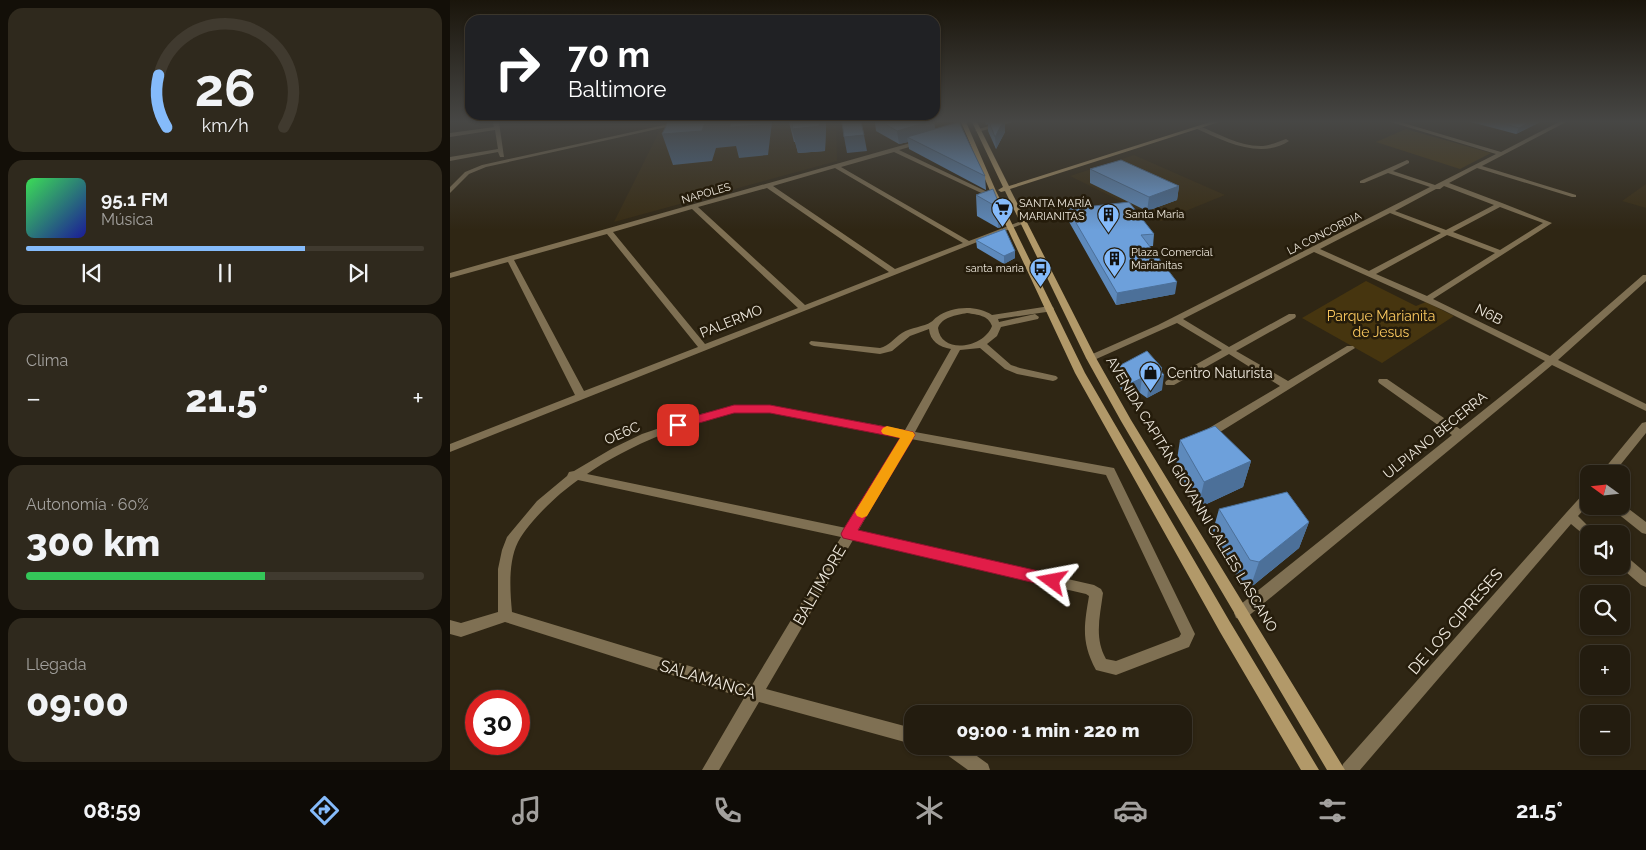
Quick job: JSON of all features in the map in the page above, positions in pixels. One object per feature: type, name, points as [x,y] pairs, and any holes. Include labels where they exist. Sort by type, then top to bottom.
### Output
[{"type":"main road","points":[[977,158],[1107,425],[1311,770]]},
{"type":"main road","name":"AVENIDA CAPITÁN GIOVANNI CALLES LASCANO","points":[[991,158],[1091,358],[1126,421],[1337,770]]},
{"type":"main road","points":[[993,191],[1006,189],[1104,158]]},
{"type":"street","points":[[450,191],[471,171],[519,158]]},
{"type":"street","name":"NAPOLES","points":[[450,276],[866,158]]},
{"type":"street","points":[[912,158],[997,199]]},
{"type":"street","name":"LA CONCORDIA","points":[[1091,358],[1177,319],[1392,212],[1495,158]]},
{"type":"street","points":[[1362,182],[1407,162]]},
{"type":"street","points":[[836,166],[968,243]]},
{"type":"street","points":[[1479,167],[1574,196]]},
{"type":"street","points":[[1388,171],[1500,204],[1548,224],[1428,299]]},
{"type":"street","points":[[768,186],[894,272]]},
{"type":"street","points":[[1371,273],[1500,204]]},
{"type":"street","points":[[694,207],[803,308]]},
{"type":"street","points":[[1392,212],[1502,253]]},
{"type":"street","name":"PALERMO","points":[[450,448],[1023,222]]},
{"type":"street","points":[[609,231],[703,347]]},
{"type":"street","name":"N6B","points":[[1316,250],[1428,299],[1646,408]]},
{"type":"street","points":[[510,259],[581,396]]},
{"type":"street","name":"ULPIANO BECERRA","points":[[1241,613],[1460,435],[1646,278]]},
{"type":"street","points":[[995,321],[996,332],[990,340],[981,344],[957,347],[947,345],[934,337],[934,325],[939,319],[956,311],[977,311],[995,321],[1052,312]]},
{"type":"street","points":[[1170,383],[1292,316]]},
{"type":"street","points":[[1177,319],[1288,386]]},
{"type":"street","points":[[814,342],[880,351],[887,350],[917,329],[934,325]]},
{"type":"street","points":[[981,344],[1008,367],[1017,371],[1053,378]]},
{"type":"street","name":"BALTIMORE","points":[[710,770],[908,435],[957,347]]},
{"type":"street","points":[[1208,434],[1350,348]]},
{"type":"street","points":[[1383,381],[1460,435]]},
{"type":"street","name":"OE6C","points":[[505,616],[502,578],[512,541],[532,512],[554,490],[573,475],[611,453],[678,425],[734,409],[770,409],[1110,471],[1188,634],[1184,642],[1116,668],[1101,664],[1093,651],[1090,633],[1096,593],[1089,589],[848,534]]},
{"type":"street","points":[[1614,465],[1646,426]]},
{"type":"street","points":[[573,475],[848,534]]},
{"type":"street","name":"DE LOS CIPRESES","points":[[1348,770],[1580,505]]},
{"type":"street","points":[[1628,515],[1646,529]]},
{"type":"street","points":[[1570,516],[1580,525]]},
{"type":"street","points":[[1630,568],[1646,581]]},
{"type":"street","points":[[450,627],[461,630],[505,616]]},
{"type":"street","name":"SALAMANCA","points":[[505,616],[756,694],[904,734]]},
{"type":"street","points":[[961,755],[982,770]]},
{"type":"shaded area","points":[[646,158],[837,158],[837,161],[614,222]]},
{"type":"shaded area","points":[[1125,158],[1141,158],[1225,195],[1161,221],[1070,176]]},
{"type":"shaded area","points":[[1646,184],[1646,208],[1622,201]]},
{"type":"green space","points":[[1426,158],[1481,158],[1460,169]]},
{"type":"green space","name":"Parque Marianita de Jesus","points":[[1366,281],[1416,306],[1426,302],[1454,316],[1382,363],[1302,318]]},
{"type":"building","points":[[949,158],[976,158],[985,176]]},
{"type":"building","points":[[1121,160],[1179,186],[1149,197],[1090,169]]},
{"type":"building","points":[[993,189],[1000,206],[997,207],[976,195]]},
{"type":"building","points":[[1129,202],[1154,234],[1141,235],[1177,282],[1117,293],[1068,209]]},
{"type":"building","points":[[1005,229],[1015,251],[1004,256],[976,240]]},
{"type":"building","points":[[1147,351],[1162,368],[1159,369],[1164,375],[1149,383],[1142,378],[1129,384],[1117,367]]},
{"type":"building","points":[[1215,426],[1251,461],[1204,482],[1180,440]]},
{"type":"building","points":[[1287,492],[1309,522],[1259,562],[1250,560],[1219,509]]},
{"type":"slow traffic","points":[[862,512],[908,435],[887,431]]},
{"type":"place","name":"SANTA MARÍA MARIANITAS","points":[[1003,228]]},
{"type":"place","name":"Santa Maria","points":[[1109,233]]},
{"type":"place","name":"Plaza Comercial Marianitas","points":[[1115,277]]},
{"type":"place","name":"santa maria","points":[[1040,287]]},
{"type":"place","name":"Centro Naturista","points":[[1151,392]]},
{"type":"route","points":[[678,425],[734,409],[770,409],[908,435],[848,534],[1052,581]]}]
